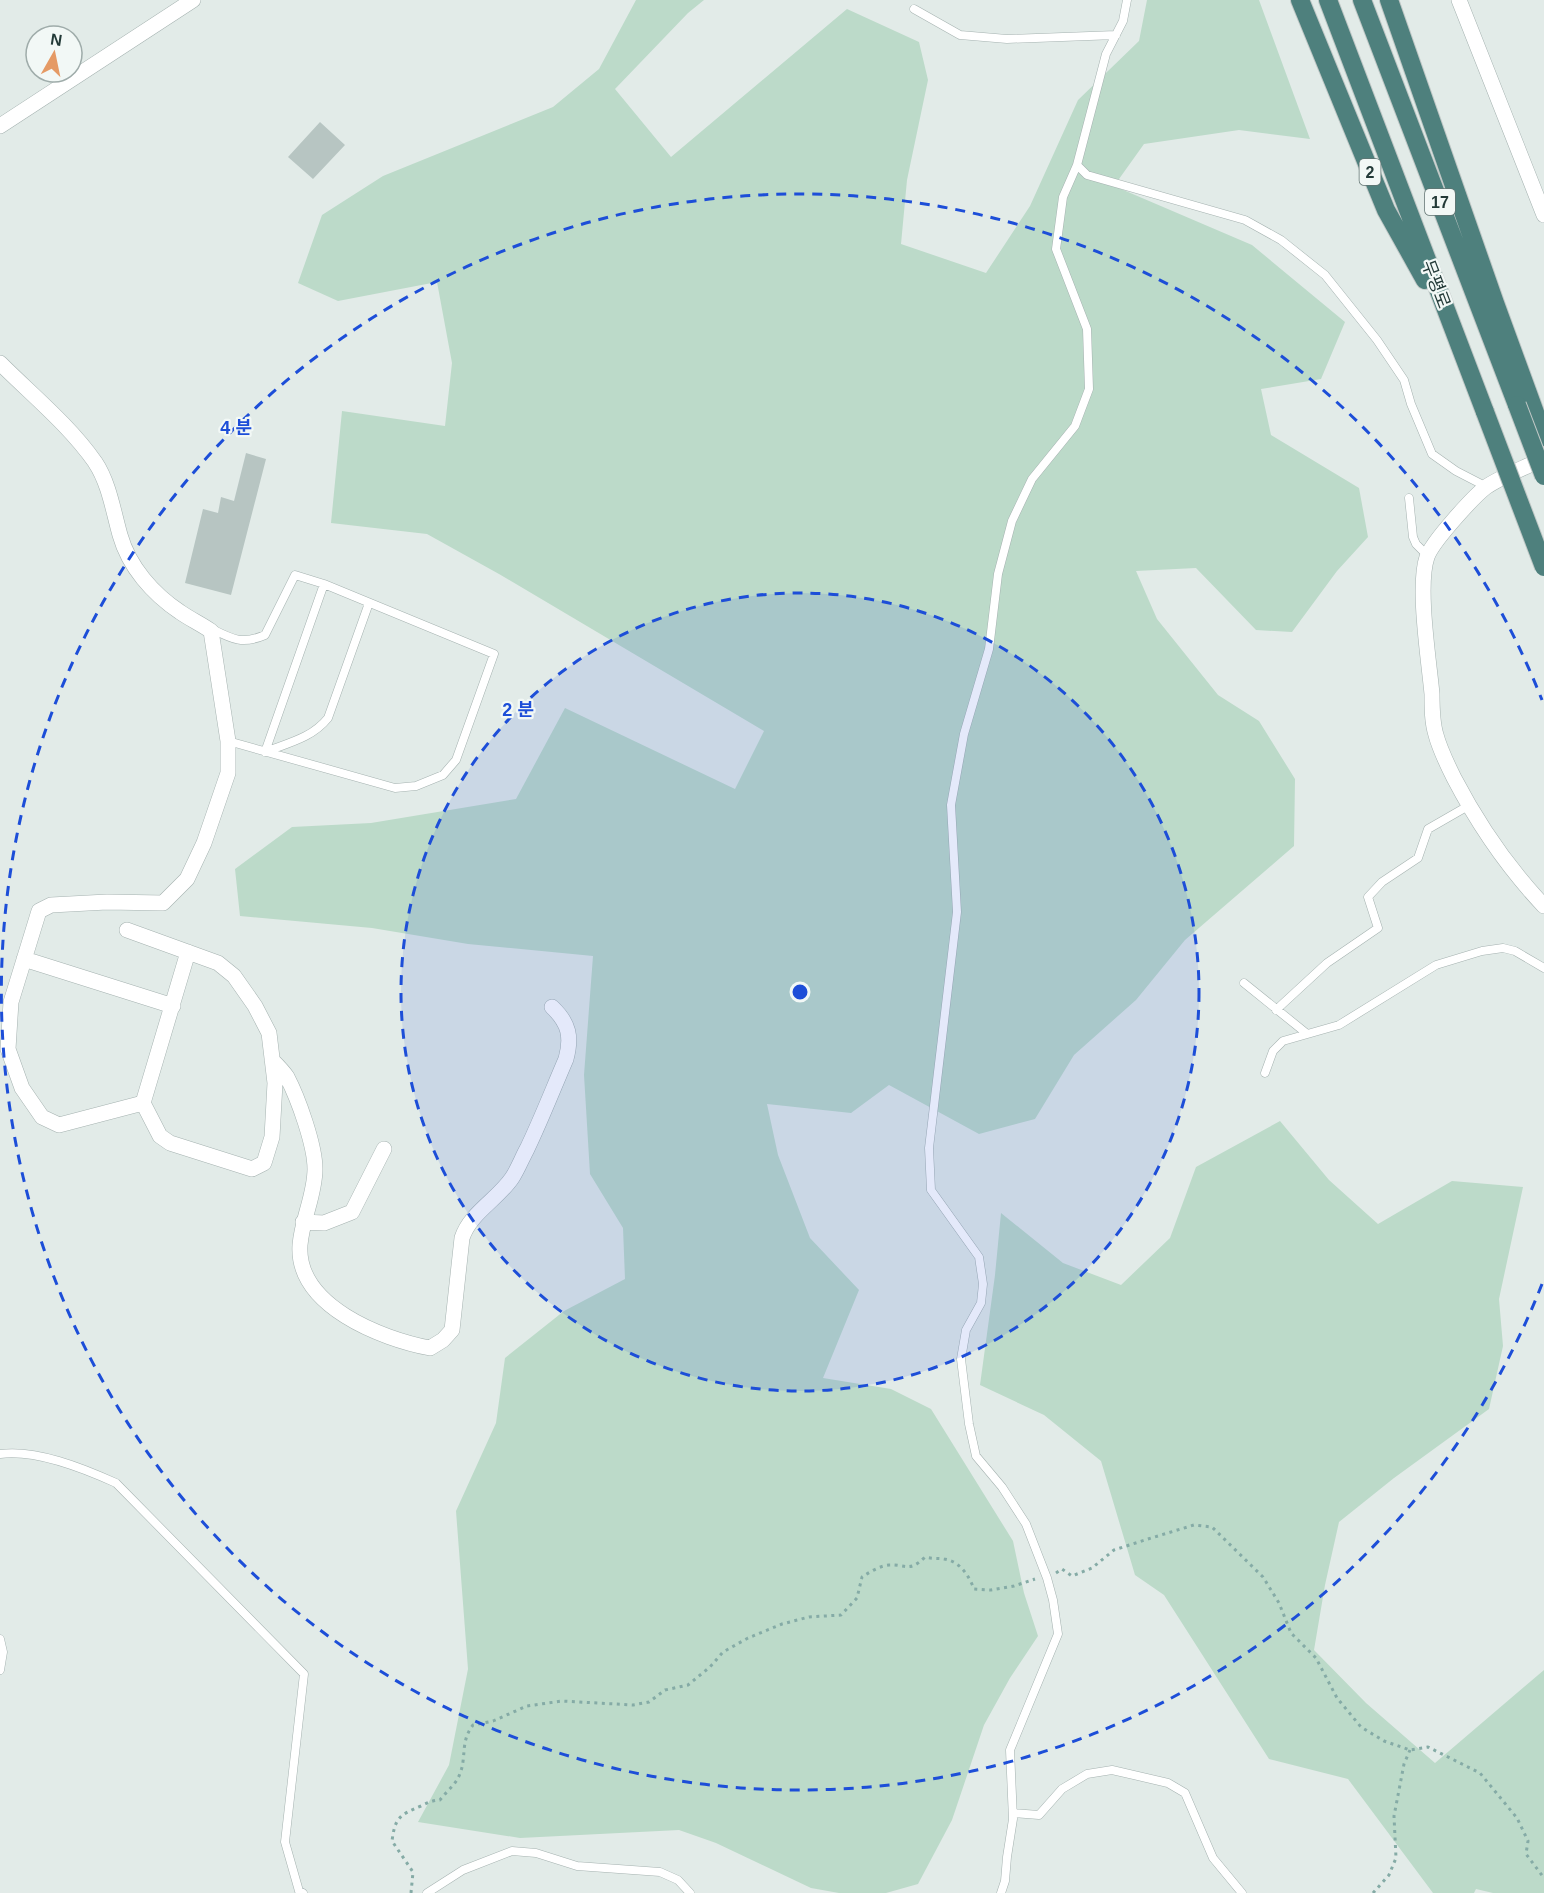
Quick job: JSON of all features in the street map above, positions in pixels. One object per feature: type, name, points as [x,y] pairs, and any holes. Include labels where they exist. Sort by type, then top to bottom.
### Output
[{"type":"highway","name":"2","points":[[1300,0],[1386,210],[1456,336]]},
{"type":"highway","name":"무평로","points":[[1328,0],[1544,567]]},
{"type":"highway","name":"무평로","points":[[1362,0],[1525,406],[1544,476]]},
{"type":"highway","points":[[1389,0],[1525,406],[1544,437]]},
{"type":"street","points":[[0,126],[193,0]]},
{"type":"street","points":[[1459,0],[1544,215]]},
{"type":"street","points":[[0,363],[79,441],[96,464],[110,495],[120,537],[133,566],[153,591],[180,613],[211,631],[228,741],[228,773],[204,843],[187,879],[163,903],[107,902],[51,905],[39,911],[11,1002],[8,1049],[22,1088],[42,1117],[59,1125],[143,1103]]},
{"type":"street","points":[[1544,458],[1487,487],[1443,532],[1427,555],[1424,572],[1424,607],[1435,734],[1442,754],[1468,806],[1517,876],[1544,906]]},
{"type":"street","points":[[127,930],[188,952],[218,963],[234,976],[255,1006],[269,1033],[276,1083],[272,1137],[264,1163],[252,1169],[170,1143],[160,1136],[143,1103],[188,952]]},
{"type":"street","points":[[24,959],[173,1006]]},
{"type":"street","points":[[272,1060],[286,1077],[303,1118],[314,1159],[315,1170],[311,1199],[303,1222],[300,1248],[304,1268],[310,1282],[333,1308],[373,1329],[430,1348],[443,1340],[452,1330],[462,1238],[465,1229],[478,1212],[496,1198],[513,1177],[566,1059],[569,1048],[567,1024],[552,1007]]},
{"type":"street","points":[[303,1222],[324,1222],[352,1212],[384,1149]]},
{"type":"lane","points":[[1001,1893],[1005,1881],[1014,1813],[1010,1749],[1058,1634],[1047,1578],[1026,1524],[1002,1487],[976,1456],[969,1424],[961,1359],[966,1330],[981,1303],[983,1284],[979,1257],[931,1190],[929,1148],[957,912],[951,805],[964,734],[989,649],[998,574],[1012,521],[1032,479],[1075,426],[1089,389],[1087,329],[1056,249],[1063,197],[1077,165],[1106,54],[1123,21],[1128,0]]},
{"type":"lane","points":[[914,9],[960,35],[1007,39],[1116,35]]},
{"type":"lane","points":[[1077,165],[1087,175],[1245,220],[1281,240],[1325,275],[1377,340],[1404,380],[1411,404],[1432,454],[1456,471],[1487,487]]},
{"type":"lane","points":[[1409,498],[1413,537],[1416,544],[1427,555]]},
{"type":"lane","points":[[199,623],[236,641],[253,641],[266,635],[295,574],[494,654],[456,760],[443,775],[416,786],[395,788],[228,741]]},
{"type":"lane","points":[[264,752],[324,584]]},
{"type":"lane","points":[[264,752],[304,738],[320,728],[328,718],[369,603]]},
{"type":"lane","points":[[1275,1010],[1327,963],[1378,928],[1368,897],[1382,882],[1418,858],[1428,829],[1468,806]]},
{"type":"lane","points":[[1265,1072],[1273,1051],[1283,1041],[1339,1025],[1436,965],[1482,951],[1503,948],[1515,951],[1544,968]]},
{"type":"lane","points":[[1244,983],[1306,1033]]},
{"type":"lane","points":[[0,1454],[16,1451],[37,1456],[89,1471],[116,1483],[304,1674],[285,1842],[299,1891],[303,1893]]},
{"type":"lane","points":[[0,1639],[3,1652],[0,1670]]},
{"type":"lane","points":[[1014,1813],[1039,1815],[1062,1789],[1087,1774],[1102,1770],[1112,1770],[1168,1783],[1185,1793],[1213,1858],[1242,1893]]},
{"type":"lane","points":[[427,1893],[463,1870],[512,1851],[536,1853],[578,1866],[660,1872],[678,1880],[690,1893]]},
{"type":"path","points":[[411,1893],[413,1872],[392,1841],[394,1824],[403,1814],[433,1800],[440,1800],[458,1779],[464,1755],[464,1740],[473,1725],[493,1721],[527,1706],[562,1701],[633,1705],[649,1702],[664,1690],[688,1685],[710,1668],[723,1652],[748,1638],[782,1624],[809,1617],[841,1615],[857,1598],[862,1577],[876,1569],[890,1565],[901,1567],[917,1565],[925,1557],[944,1558],[956,1563],[963,1570],[974,1589],[991,1590],[1047,1578],[1062,1569],[1072,1576],[1092,1568],[1114,1550],[1194,1525],[1212,1527],[1263,1577],[1279,1603],[1291,1633],[1316,1658],[1337,1698],[1360,1727],[1383,1741],[1410,1750],[1428,1747],[1480,1773],[1517,1818],[1528,1841],[1526,1854],[1544,1878]]},
{"type":"path","points":[[1373,1893],[1389,1875],[1396,1858],[1394,1816],[1404,1764],[1410,1750]]},
{"type":"green space","points":[[636,0],[704,0],[688,13],[615,89],[671,157],[847,9],[919,42],[928,80],[907,180],[901,244],[986,273],[1030,206],[1078,100],[1139,41],[1147,0],[1259,0],[1310,139],[1239,130],[1144,144],[1114,186],[1252,245],[1345,322],[1321,379],[1261,389],[1271,435],[1359,488],[1368,537],[1337,571],[1292,632],[1256,630],[1196,568],[1136,571],[1157,619],[1218,695],[1259,721],[1295,779],[1294,846],[1185,940],[1136,1000],[1074,1055],[1035,1119],[979,1134],[889,1085],[851,1113],[767,1104],[778,1155],[810,1238],[859,1290],[823,1378],[891,1389],[931,1409],[1013,1541],[1024,1593],[1038,1636],[1010,1678],[984,1725],[952,1820],[918,1884],[886,1893],[839,1893],[811,1888],[716,1843],[679,1830],[520,1838],[418,1822],[449,1765],[468,1669],[456,1511],[496,1423],[505,1358],[564,1311],[625,1279],[623,1228],[590,1174],[584,1075],[593,956],[468,944],[372,928],[240,916],[235,869],[292,827],[371,823],[516,799],[565,708],[735,789],[764,731],[499,574],[427,534],[331,523],[342,411],[445,426],[452,363],[437,282],[338,301],[298,283],[322,215],[383,176],[553,107],[599,69]]},
{"type":"green space","points":[[1280,1121],[1329,1180],[1378,1224],[1452,1181],[1523,1187],[1499,1299],[1503,1346],[1489,1409],[1394,1478],[1339,1522],[1314,1650],[1366,1703],[1435,1763],[1544,1670],[1544,1893],[1493,1893],[1476,1889],[1474,1893],[1433,1893],[1348,1779],[1269,1759],[1164,1595],[1135,1575],[1101,1461],[1044,1415],[980,1385],[1001,1213],[1063,1263],[1121,1285],[1170,1238],[1196,1167]]},
{"type":"building","points":[[320,122],[345,145],[313,179],[288,157]]},
{"type":"building","points":[[246,453],[266,459],[231,595],[185,583],[203,509],[218,513],[221,497],[234,501]]}]
